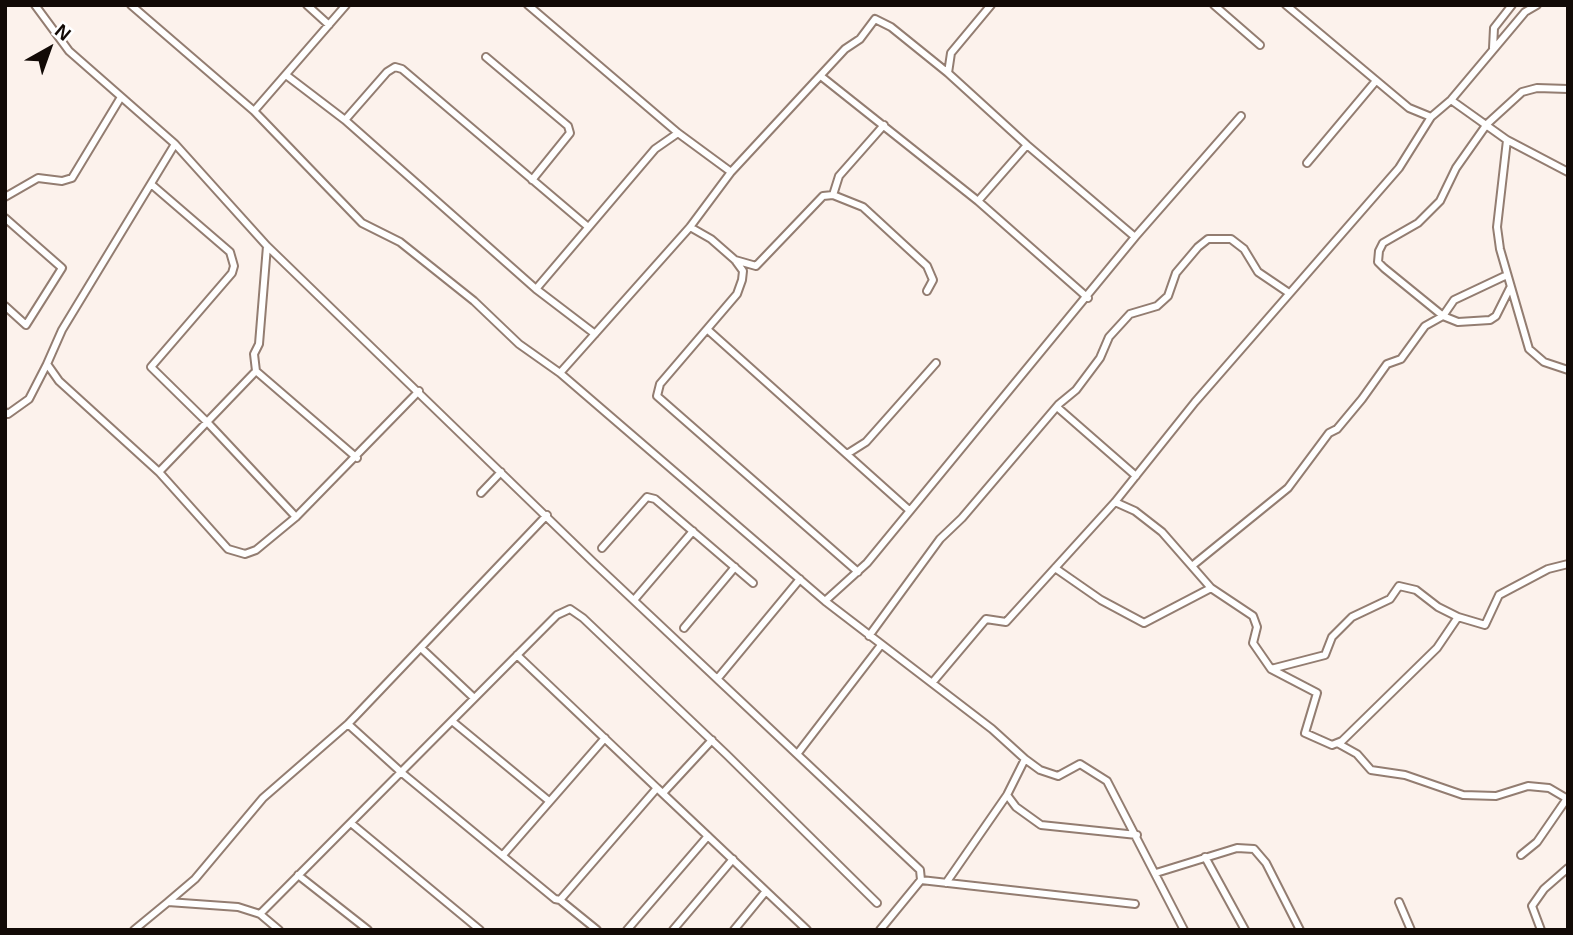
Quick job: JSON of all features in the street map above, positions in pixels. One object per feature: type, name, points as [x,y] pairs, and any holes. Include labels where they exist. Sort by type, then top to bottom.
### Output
[{"type":"street","points":[[35,5],[69,51],[175,144],[267,246],[500,472],[920,870],[922,880]]},
{"type":"street","points":[[131,5],[254,111],[362,223],[400,242],[474,301],[519,344],[560,373],[869,636],[1040,770],[1058,776],[1080,764],[1107,781],[1184,930]]},
{"type":"street","points":[[307,5],[329,24]]},
{"type":"street","points":[[254,111],[346,5]]},
{"type":"street","points":[[528,5],[678,133],[731,172]]},
{"type":"street","points":[[948,73],[951,53],[991,5]]},
{"type":"street","points":[[1214,5],[1260,45]]},
{"type":"street","points":[[1286,5],[1375,82],[1409,108],[1432,117]]},
{"type":"street","points":[[1493,48],[1494,28],[1512,5]]},
{"type":"street","points":[[932,683],[986,619],[1006,622],[1115,502],[1289,293],[1399,168],[1432,117],[1451,100],[1525,12],[1537,5]]},
{"type":"street","points":[[560,373],[690,227],[731,172],[822,77],[845,49],[860,39],[875,19],[891,27],[948,73],[1135,237]]},
{"type":"street","points":[[486,57],[568,127],[570,132],[532,180]]},
{"type":"street","points":[[345,120],[387,72],[395,67],[402,69],[587,226]]},
{"type":"street","points":[[286,75],[345,120],[536,289],[595,334]]},
{"type":"street","points":[[822,77],[978,201],[1088,298]]},
{"type":"street","points":[[1307,163],[1375,82]]},
{"type":"street","points":[[1510,288],[1496,316],[1490,320],[1458,322],[1443,316],[1378,262],[1379,251],[1383,243],[1418,223],[1440,201],[1456,168],[1487,124],[1522,92],[1537,88],[1568,89]]},
{"type":"street","points":[[5,197],[38,178],[62,181],[72,178],[121,97]]},
{"type":"street","points":[[1451,100],[1466,114],[1487,124],[1507,140],[1568,172]]},
{"type":"street","points":[[825,601],[858,572],[1088,298],[1135,237],[1241,116]]},
{"type":"street","points":[[833,195],[839,176],[884,125]]},
{"type":"street","points":[[536,289],[655,149],[678,133]]},
{"type":"street","points":[[1507,140],[1497,227],[1510,288],[1529,349],[1544,362],[1568,370]]},
{"type":"street","points":[[5,412],[8,414],[29,399],[62,330],[175,144]]},
{"type":"street","points":[[978,201],[1027,145]]},
{"type":"street","points":[[151,184],[219,242],[233,259],[232,273],[152,361],[151,367],[296,517]]},
{"type":"street","points":[[735,260],[756,266],[823,195],[833,195],[863,207],[927,266],[933,280],[928,290]]},
{"type":"street","points":[[5,218],[62,268],[26,325],[5,306]]},
{"type":"street","points":[[690,227],[711,239],[735,260],[743,271],[742,280],[737,294],[660,384],[657,396],[858,572]]},
{"type":"street","points":[[869,636],[940,539],[962,518],[1057,407],[1076,390],[1100,358],[1109,337],[1130,314],[1157,306],[1171,292],[1176,273],[1208,239],[1221,237],[1238,244],[1258,272],[1289,293]]},
{"type":"street","points":[[267,246],[259,344],[254,354],[256,372],[357,458]]},
{"type":"street","points":[[1192,566],[1288,488],[1329,433],[1337,429],[1362,399],[1387,364],[1401,359],[1425,326],[1443,316],[1454,300],[1507,275]]},
{"type":"street","points":[[708,330],[909,510]]},
{"type":"street","points":[[1381,355],[1387,364]]},
{"type":"street","points":[[847,454],[866,442],[936,363]]},
{"type":"street","points":[[47,364],[59,381],[159,472],[228,550],[237,553],[256,550],[296,517],[357,458],[419,391]]},
{"type":"street","points":[[159,472],[256,372]]},
{"type":"street","points":[[1057,407],[1136,476]]},
{"type":"street","points":[[481,493],[500,472]]},
{"type":"street","points":[[602,548],[648,497],[654,499],[753,583]]},
{"type":"street","points":[[1115,502],[1135,511],[1166,536],[1211,588],[1253,616],[1257,627],[1253,643],[1271,669],[1317,693],[1305,733],[1332,745],[1339,744],[1437,648],[1458,617]]},
{"type":"street","points":[[134,930],[195,879],[263,798],[348,724],[547,515]]},
{"type":"street","points":[[634,600],[693,531]]},
{"type":"street","points":[[1271,669],[1325,655],[1332,637],[1352,617],[1390,599],[1399,586],[1416,590],[1438,607],[1458,617],[1485,625],[1499,595],[1548,569],[1568,564]]},
{"type":"street","points":[[684,628],[735,567]]},
{"type":"street","points":[[1055,568],[1101,600],[1144,623],[1211,588]]},
{"type":"street","points":[[718,678],[800,579]]},
{"type":"street","points":[[260,914],[562,611],[575,610],[877,903]]},
{"type":"street","points":[[798,753],[881,645]]},
{"type":"street","points":[[421,648],[474,698]]},
{"type":"street","points":[[517,655],[807,930]]},
{"type":"street","points":[[452,721],[549,801]]},
{"type":"street","points":[[348,724],[402,773],[555,899],[560,900],[597,930]]},
{"type":"street","points":[[503,855],[605,738]]},
{"type":"street","points":[[663,793],[712,740]]},
{"type":"street","points":[[1339,744],[1357,754],[1371,770],[1405,775],[1463,795],[1496,796],[1528,786],[1549,788],[1566,801],[1537,842],[1521,855]]},
{"type":"street","points":[[946,883],[1007,795],[1025,759]]},
{"type":"street","points":[[560,900],[657,788]]},
{"type":"street","points":[[1007,795],[1016,807],[1041,825],[1137,835]]},
{"type":"street","points":[[352,824],[480,930]]},
{"type":"street","points":[[627,930],[708,836]]},
{"type":"street","points":[[1156,873],[1237,848],[1254,849],[1271,872],[1300,930]]},
{"type":"street","points":[[1205,857],[1245,930]]},
{"type":"street","points":[[673,930],[733,859]]},
{"type":"street","points":[[1541,930],[1532,906],[1544,889],[1565,875],[1568,868]]},
{"type":"street","points":[[298,875],[368,930]]},
{"type":"street","points":[[922,880],[1135,904]]},
{"type":"street","points":[[880,930],[922,880]]},
{"type":"street","points":[[734,930],[766,891]]},
{"type":"street","points":[[168,902],[216,904],[260,914],[279,930]]},
{"type":"street","points":[[1399,902],[1411,930]]}]
